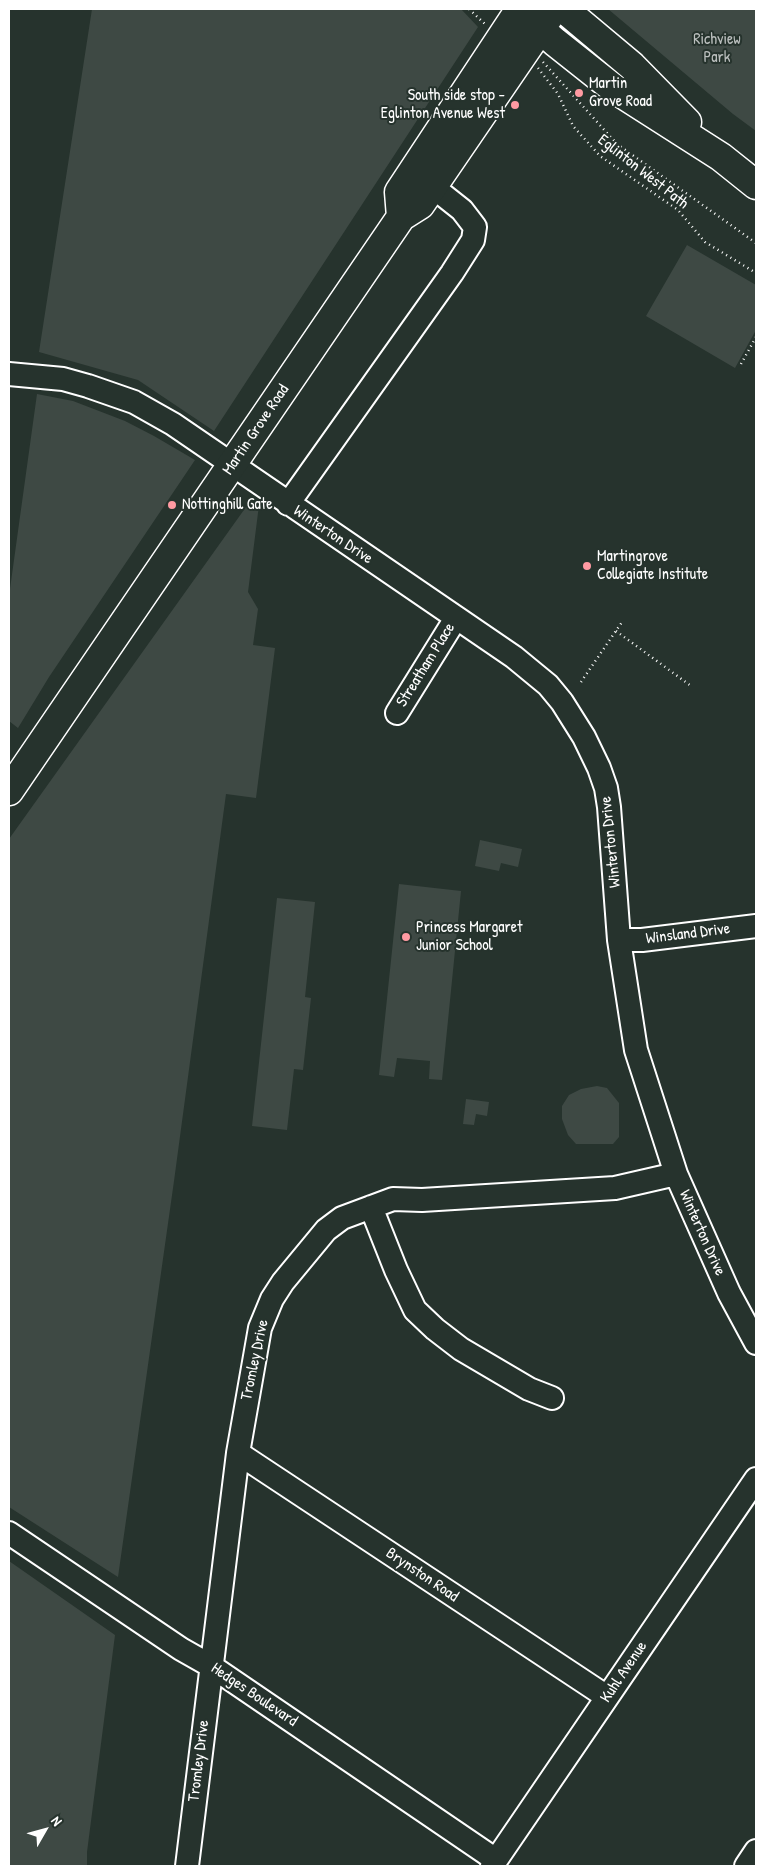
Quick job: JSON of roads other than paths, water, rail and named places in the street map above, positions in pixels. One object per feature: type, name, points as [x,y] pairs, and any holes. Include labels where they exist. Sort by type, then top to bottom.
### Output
[{"type":"main road","points":[[401,217],[399,192],[519,9],[547,19],[613,88],[721,157],[756,185]]},
{"type":"main road","points":[[564,9],[632,66],[721,157]]},
{"type":"main road","name":"Martin Grove Road","points":[[9,791],[401,217],[420,205],[547,19]]},
{"type":"street","points":[[288,504],[452,273],[472,240],[475,227],[462,210],[433,187]]},
{"type":"street","points":[[9,374],[63,379],[134,402],[173,424],[232,466]]},
{"type":"street","name":"Winterton Drive","points":[[232,466],[514,657],[548,685],[575,721],[599,768],[610,807],[619,940],[636,1050],[676,1174],[728,1293],[756,1343]]},
{"type":"street","name":"Streatham Place","points":[[397,713],[456,618]]},
{"type":"street","name":"Winsland Drive","points":[[619,940],[642,940],[756,926]]},
{"type":"street","name":"Tromley Drive","points":[[187,1866],[238,1452],[260,1328],[272,1298],[283,1282],[326,1230],[342,1218],[393,1199],[422,1200],[615,1188],[676,1174]]},
{"type":"street","points":[[371,1207],[396,1270],[415,1310],[435,1329],[461,1349],[528,1390],[552,1398]]},
{"type":"street","name":"Brynston Road","points":[[238,1452],[607,1697]]},
{"type":"street","name":"Kuhl Avenue","points":[[494,1863],[756,1479]]},
{"type":"street","name":"Hedges Boulevard","points":[[9,1534],[181,1649],[211,1666],[494,1863]]},
{"type":"street","points":[[746,1866],[756,1851]]},
{"type":"place","name":"Martin Grove Road","points":[[579,93]]},
{"type":"place","name":"South side stop - Eglinton Avenue West","points":[[515,105]]},
{"type":"place","name":"Nottinghill Gate","points":[[172,505]]},
{"type":"place","name":"Martingrove Collegiate Institute","points":[[587,566]]},
{"type":"place","name":"Princess Margaret Junior School","points":[[406,937]]},
{"type":"park label","name":"Richview Park","points":[[717,49]]}]
